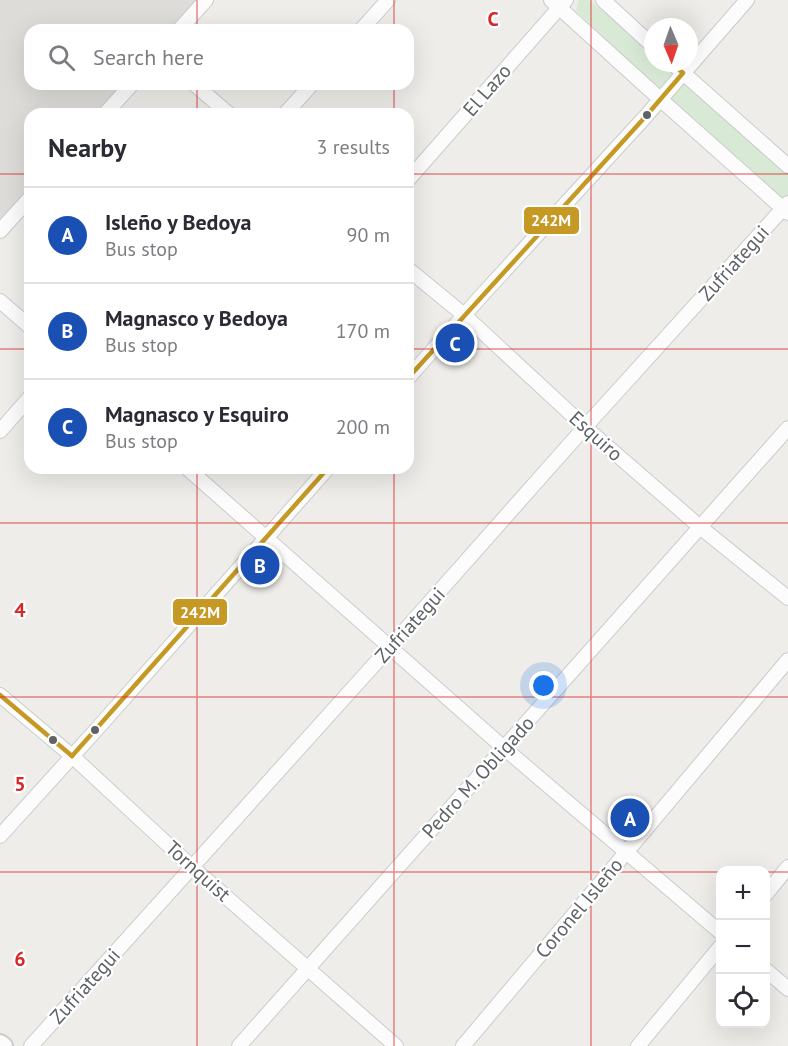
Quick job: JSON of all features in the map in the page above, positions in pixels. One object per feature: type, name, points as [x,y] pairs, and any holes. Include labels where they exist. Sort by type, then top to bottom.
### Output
[{"type":"street","points":[[184,24],[206,0]]},
{"type":"street","points":[[366,24],[388,0]]},
{"type":"street","points":[[603,0],[644,38]]},
{"type":"street","points":[[414,371],[646,116],[747,0]]},
{"type":"street","points":[[559,3],[660,99],[786,208]]},
{"type":"street","name":"El Lazo","points":[[414,173],[559,3]]},
{"type":"street","points":[[683,73],[788,166]]},
{"type":"street","points":[[110,108],[127,90]]},
{"type":"street","points":[[201,90],[222,108]]},
{"type":"street","points":[[290,108],[307,90]]},
{"type":"street","points":[[0,231],[24,205]]},
{"type":"street","name":"Zufriategui","points":[[31,1046],[585,427],[786,208]]},
{"type":"street","name":"Esquiro","points":[[414,274],[464,315],[585,427],[700,527],[788,598]]},
{"type":"street","points":[[0,300],[24,322]]},
{"type":"street","points":[[0,431],[24,404]]},
{"type":"street","name":"Pedro M. Obligado","points":[[239,1046],[788,428]]},
{"type":"street","points":[[194,474],[504,748],[716,929]]},
{"type":"street","points":[[0,836],[323,474]]},
{"type":"street","name":"Coronel Isleño","points":[[464,1046],[788,660]]},
{"type":"street","name":"Tornquist","points":[[0,695],[72,756],[192,867],[396,1046]]},
{"type":"street","points":[[770,888],[788,867]]},
{"type":"street","points":[[638,1046],[716,953]]},
{"type":"street","points":[[770,974],[788,989]]},
{"type":"street","points":[[0,1043],[4,1046]]},
{"type":"shaded area","points":[[0,0],[199,0],[178,24],[24,24],[24,90],[120,90],[103,108],[24,108],[24,198],[0,225]]},
{"type":"green space","points":[[579,0],[589,0],[644,45],[644,72],[676,72],[788,169],[788,204],[662,96],[576,10]]},
{"type":"transit line","name":"242M","points":[[414,371],[646,116],[682,72]]},
{"type":"transit line","name":"242M","points":[[72,756],[323,474]]},
{"type":"transit line","name":"242M","points":[[0,695],[72,756]]},
{"type":"place","name":"Magnasco y Esquiro","points":[[455,343]]},
{"type":"place","name":"Magnasco y Bedoya","points":[[260,565]]},
{"type":"place","name":"Isleño y Bedoya","points":[[630,818]]}]
